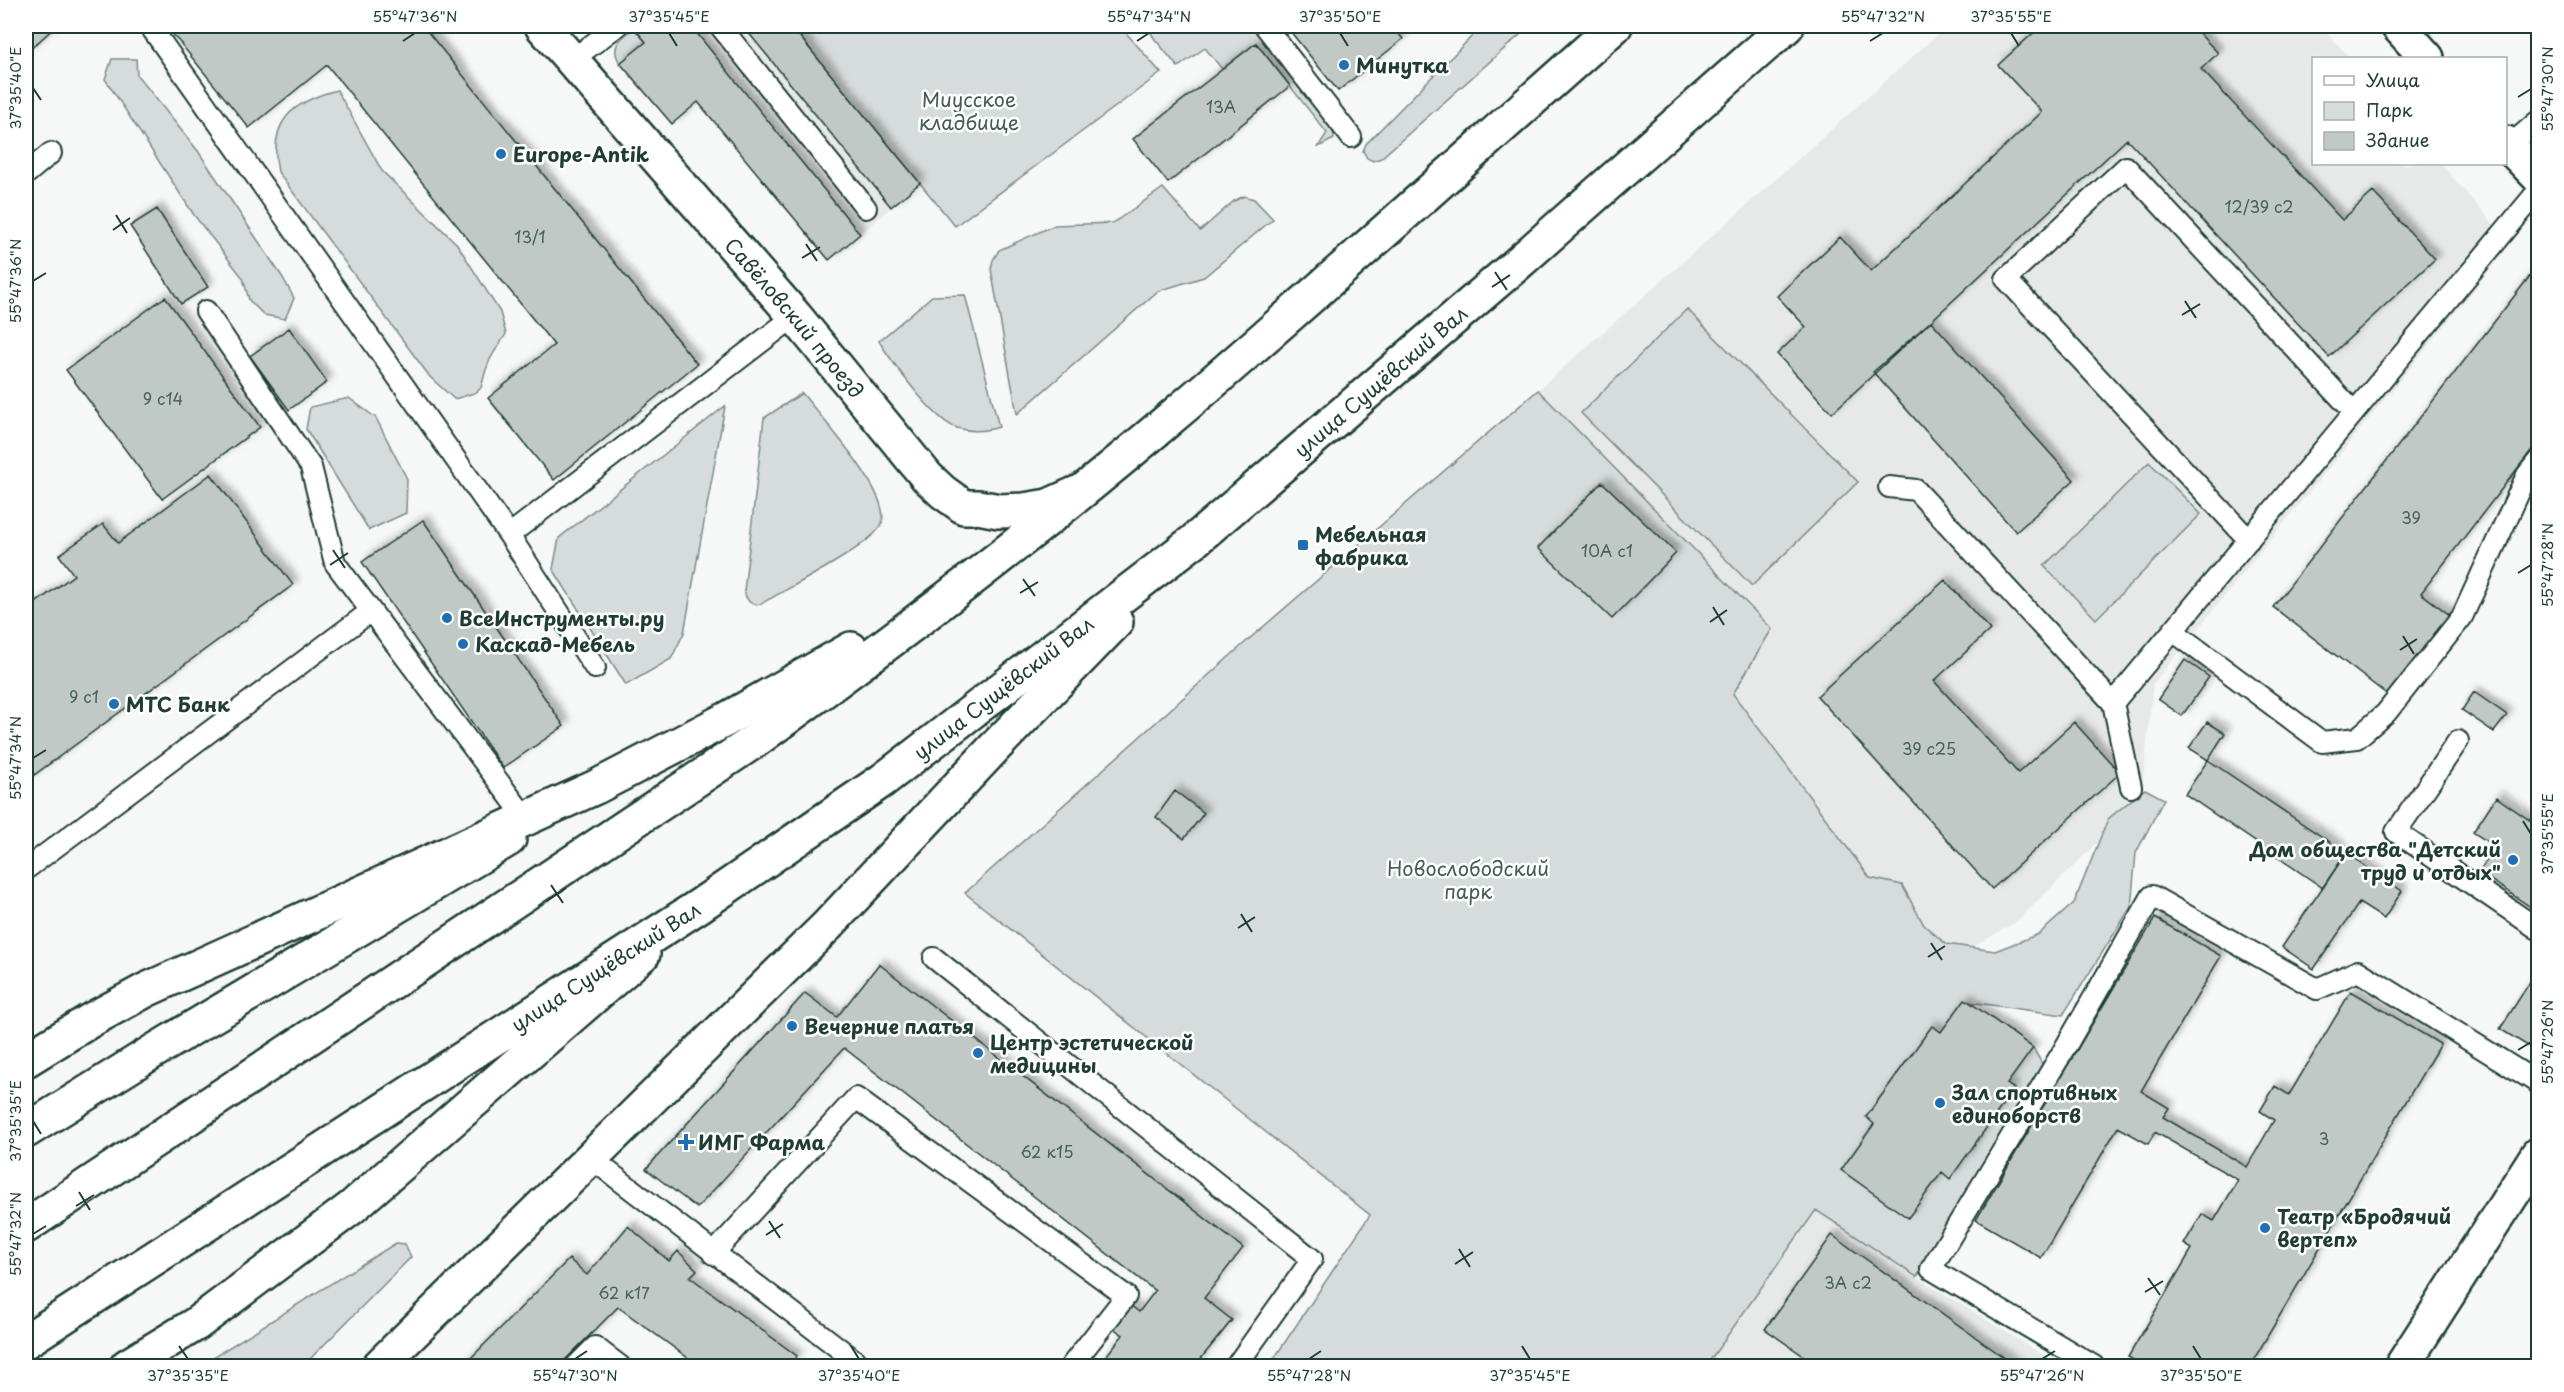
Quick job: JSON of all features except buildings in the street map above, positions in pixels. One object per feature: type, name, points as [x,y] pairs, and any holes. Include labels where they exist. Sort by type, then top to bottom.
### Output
[{"type":"main road","name":"Савёловский проезд","points":[[542,26],[795,316],[927,477],[943,492],[964,507],[999,511],[1024,510],[1048,506],[1070,498],[1088,486]]},
{"type":"main road","points":[[26,1226],[756,740],[998,559],[1218,377],[1615,26]]},
{"type":"main road","name":"улица Сущёвский Вал","points":[[26,1341],[699,906],[883,780],[1194,541],[1516,265],[1787,26]]},
{"type":"main road","points":[[2398,26],[2426,57]]},
{"type":"main road","points":[[2507,145],[2538,176]]},
{"type":"main road","points":[[379,1366],[827,926],[994,748],[1194,541]]},
{"type":"main road","points":[[26,1131],[154,1051],[596,787],[863,643],[998,559]]},
{"type":"main road","points":[[26,1060],[146,990],[596,787]]},
{"type":"main road","points":[[127,1366],[196,1324],[351,1208],[699,906]]},
{"type":"main road","points":[[2402,1366],[2538,1154]]},
{"type":"lane","points":[[150,26],[509,535],[595,668]]},
{"type":"lane","points":[[573,59],[616,26]]},
{"type":"lane","points":[[720,26],[866,208]]},
{"type":"lane","points":[[1265,26],[1351,137]]},
{"type":"lane","points":[[2507,145],[2538,121]]},
{"type":"lane","points":[[26,174],[51,153]]},
{"type":"lane","points":[[2249,540],[2006,279],[2126,167],[2355,412]]},
{"type":"lane","points":[[2114,703],[2538,191]]},
{"type":"lane","points":[[206,311],[311,467],[335,563],[525,818]]},
{"type":"lane","points":[[509,535],[795,316]]},
{"type":"lane","points":[[2173,631],[2322,742],[2357,738],[2386,713],[2462,617],[2527,475],[2538,461]]},
{"type":"lane","points":[[1889,488],[1916,490],[2114,703],[2131,787]]},
{"type":"lane","points":[[26,868],[371,611]]},
{"type":"lane","points":[[2458,741],[2397,832],[2538,929]]},
{"type":"lane","points":[[2094,1366],[1931,1269],[2062,1053],[2152,896],[2317,989],[2358,971],[2538,1083]]},
{"type":"lane","points":[[934,958],[1312,1259],[1236,1366]]},
{"type":"lane","points":[[713,1254],[856,1098],[1126,1296],[1071,1366]]},
{"type":"lane","points":[[592,1159],[851,1363]]},
{"type":"lane","points":[[576,1366],[595,1347],[620,1366]]},
{"type":"shaded area","points":[[636,26],[791,26],[920,183],[829,260],[698,102],[672,124],[620,63],[645,42],[634,28]]},
{"type":"shaded area","points":[[1947,26],[2321,26],[2349,57],[2312,57],[2312,165],[2442,165],[2511,244],[2153,684],[2141,800],[2017,921],[1938,968],[1733,693],[1771,629],[1538,390]]},
{"type":"shaded area","points":[[1816,1209],[1917,1277],[2061,1366],[1706,1366]]},
{"type":"green space","name":"Миусское кладбище","points":[[791,26],[1120,26],[1161,73],[955,226]]},
{"type":"green space","points":[[1147,26],[1252,26],[1333,130],[1334,139],[1318,147],[1327,133],[1256,43],[1222,69],[1205,48],[1178,67]]},
{"type":"green space","points":[[1482,26],[1530,26],[1381,158],[1373,161],[1367,158],[1363,151],[1366,144]]},
{"type":"green space","points":[[634,28],[646,42],[620,63],[616,47],[621,39]]},
{"type":"green space","points":[[112,59],[136,59],[137,75],[198,151],[283,278],[294,298],[285,319],[264,315],[249,300],[243,278],[194,215],[105,79]]},
{"type":"green space","points":[[337,90],[382,171],[457,244],[500,312],[506,334],[491,358],[481,388],[474,393],[454,399],[430,377],[278,172],[277,140],[280,127],[287,117],[295,108],[307,101]]},
{"type":"green space","points":[[1163,188],[1200,231],[1234,201],[1244,196],[1254,199],[1273,219],[1204,277],[1158,291],[1017,414],[991,269],[999,250],[1055,225],[1113,223]]},
{"type":"green space","points":[[965,295],[999,427],[967,430],[948,423],[914,390],[879,341],[932,296]]},
{"type":"green space","points":[[1687,309],[1858,482],[1752,586],[1581,413]]},
{"type":"green space","name":"Новослободский парк","points":[[1538,390],[1772,629],[1733,694],[1870,878],[1902,885],[1924,925],[1946,944],[1995,951],[2039,934],[2074,903],[2108,819],[2145,789],[2164,799],[2136,853],[2131,907],[2063,1015],[1969,1002],[2033,1048],[2044,1067],[1917,1277],[1816,1210],[1706,1366],[1269,1366],[1370,1215],[965,893],[1248,640]]},
{"type":"green space","points":[[802,393],[866,475],[882,510],[882,523],[876,532],[847,555],[761,604],[754,604],[748,600],[744,591],[764,418]]},
{"type":"green space","points":[[349,398],[376,418],[407,479],[406,513],[369,530],[306,429],[310,407]]},
{"type":"green space","points":[[725,406],[684,633],[671,659],[626,685],[553,569],[559,538]]},
{"type":"green space","points":[[2149,462],[2201,514],[2096,619],[2044,566]]},
{"type":"green space","points":[[396,1243],[405,1244],[411,1257],[303,1366],[199,1366]]},
{"type":"place","name":"Минутка","points":[[1344,65]]},
{"type":"place","name":"Europe-Antik","points":[[501,154]]},
{"type":"place","name":"Мебельная фабрика","points":[[1303,545]]},
{"type":"place","name":"ВсеИнструменты.ру","points":[[447,618]]},
{"type":"place","name":"Каскад-Мебель","points":[[463,644]]},
{"type":"place","name":"МТС Банк","points":[[114,704]]},
{"type":"place","name":"Дом общества \"Детский труд и отдых\"","points":[[2513,860]]},
{"type":"place","name":"Вечерние платья","points":[[792,1026]]},
{"type":"place","name":"Центр эстетической медицины","points":[[978,1053]]},
{"type":"place","name":"Зал спортивных единоборств","points":[[1940,1103]]},
{"type":"place","name":"ИМГ Фарма","points":[[686,1142]]},
{"type":"place","name":"Театр «Бродячий вертеп»","points":[[2265,1228]]}]
